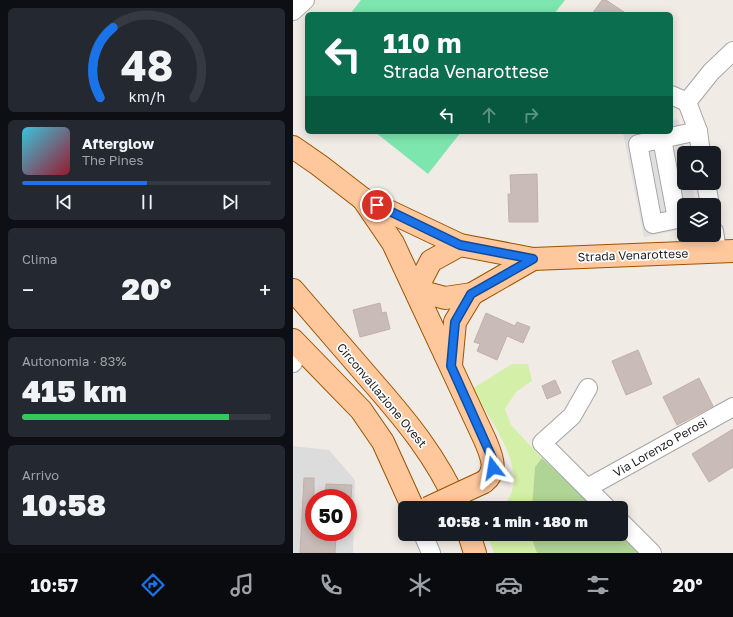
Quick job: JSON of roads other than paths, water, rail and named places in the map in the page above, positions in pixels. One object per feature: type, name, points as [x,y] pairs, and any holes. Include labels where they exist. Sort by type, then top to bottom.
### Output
[{"type":"main road","name":"Strada Venarottese","points":[[293,147],[363,199],[460,245],[533,259],[721,245]]},
{"type":"main road","name":"Strada Venarottese","points":[[363,199],[393,243],[416,290],[493,460],[491,477],[484,482],[443,501]]},
{"type":"main road","points":[[416,290],[431,261],[460,245]]},
{"type":"main road","name":"Strada Venarottese","points":[[416,290],[445,298],[471,294],[533,259]]},
{"type":"main road","name":"Circonvallazione Ovest","points":[[293,290],[396,409],[428,449],[449,484],[456,501]]},
{"type":"main road","name":"Strada Venarottese","points":[[451,366],[455,322],[471,294]]},
{"type":"main road","points":[[295,349],[361,410],[383,442],[410,501]]},
{"type":"main road","points":[[471,541],[475,553]]},
{"type":"street","points":[[293,11],[305,0]]},
{"type":"street","points":[[700,146],[698,131],[679,98],[711,72],[733,51]]},
{"type":"street","points":[[662,139],[698,131]]},
{"type":"street","points":[[588,388],[572,416],[542,443],[600,501]]},
{"type":"street","name":"Via Lorenzo Perosi","points":[[587,488],[733,407]]},
{"type":"street","points":[[628,529],[652,553]]},
{"type":"street","points":[[426,541],[431,553]]}]
